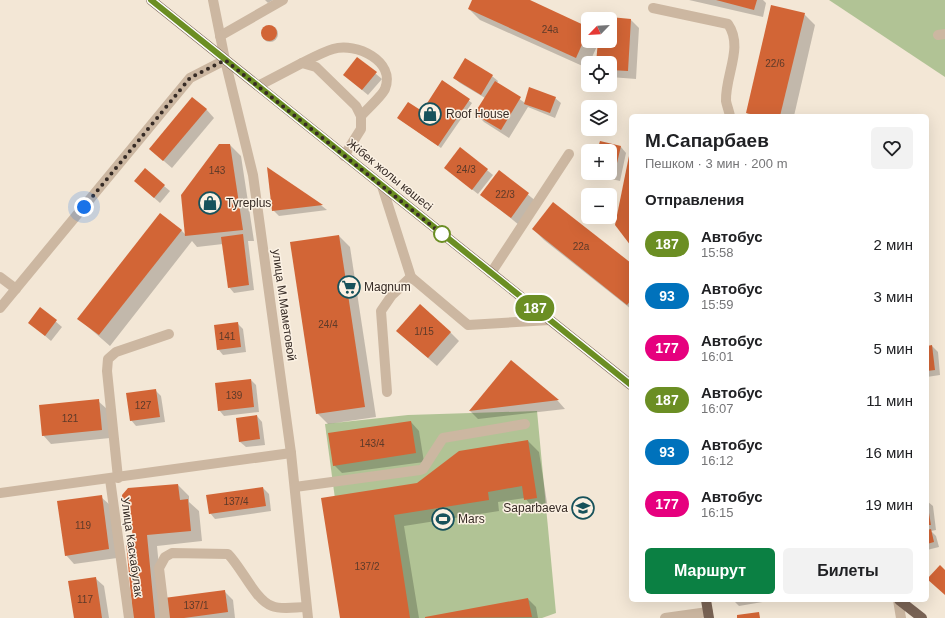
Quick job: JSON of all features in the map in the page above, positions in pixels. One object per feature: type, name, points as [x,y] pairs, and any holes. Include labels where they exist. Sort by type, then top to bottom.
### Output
[{"type":"main road","name":"Жібек жолы көшесі","points":[[151,0],[629,383]]},
{"type":"main road","points":[[706,602],[708,615]]},
{"type":"main road","points":[[902,602],[922,618]]},
{"type":"street","name":"улица М.Маметовой","points":[[213,0],[225,60],[253,175],[291,453],[308,618]]},
{"type":"street","points":[[220,36],[283,0]]},
{"type":"street","points":[[653,8],[728,24],[731,28],[734,33],[735,44],[726,100],[730,114]]},
{"type":"street","points":[[258,86],[334,48],[351,47],[362,49],[383,66],[388,77],[385,90],[360,116]]},
{"type":"street","points":[[0,308],[190,78],[225,60]]},
{"type":"street","points":[[302,63],[316,67],[356,106],[360,116],[361,129],[344,156]]},
{"type":"street","points":[[491,273],[569,154]]},
{"type":"street","points":[[382,186],[411,277],[468,325],[550,320]]},
{"type":"street","points":[[0,277],[16,289]]},
{"type":"street","points":[[387,392],[381,311],[392,295],[411,277]]},
{"type":"street","name":"Улица Каскабулак","points":[[129,618],[114,478],[107,371],[108,359],[116,352],[169,334]]},
{"type":"street","points":[[295,487],[420,470],[423,469],[443,438],[525,424]]},
{"type":"street","points":[[0,493],[291,453]]},
{"type":"street","points":[[165,618],[159,568],[165,557],[172,553],[228,554],[238,564],[262,601],[273,607],[306,607]]},
{"type":"street","points":[[899,602],[900,618]]},
{"type":"street","points":[[664,618],[708,615]]},
{"type":"green space","points":[[829,0],[945,0],[945,77]]},
{"type":"green space","name":"Mars","points":[[537,411],[556,613],[542,618],[351,618],[325,424],[408,415]]},
{"type":"building","points":[[472,0],[530,0],[581,24],[581,47],[576,58],[468,9]]},
{"type":"building","points":[[716,0],[757,0],[754,10]]},
{"type":"building","points":[[771,5],[805,13],[780,114],[746,113]]},
{"type":"building","points":[[617,18],[631,19],[628,71],[617,70],[617,56],[597,56],[597,48],[617,48]]},
{"type":"building","points":[[269,25],[275,27],[277,33],[275,39],[269,41],[263,39],[261,33],[263,27]]},
{"type":"building","points":[[357,57],[377,72],[362,90],[343,75]]},
{"type":"building","points":[[465,58],[493,75],[481,95],[453,78]]},
{"type":"building","name":"Roof House","points":[[442,80],[470,99],[438,146],[397,118],[408,102],[422,111]]},
{"type":"building","points":[[495,81],[521,97],[501,130],[474,114]]},
{"type":"building","points":[[529,87],[556,97],[550,113],[524,104]]},
{"type":"building","points":[[192,97],[207,109],[163,161],[149,149]]},
{"type":"building","points":[[600,141],[613,144],[599,144]]},
{"type":"building","points":[[219,144],[230,144],[243,230],[185,236],[181,195]]},
{"type":"building","points":[[617,145],[621,146],[617,163]]},
{"type":"building","points":[[460,147],[488,169],[472,190],[444,168]]},
{"type":"building","points":[[629,156],[629,243],[615,225],[617,224],[617,215]]},
{"type":"building","points":[[267,167],[323,205],[272,211]]},
{"type":"building","points":[[145,168],[165,185],[154,198],[134,181]]},
{"type":"building","points":[[499,170],[529,193],[511,218],[480,195]]},
{"type":"building","points":[[553,202],[629,261],[629,302],[627,305],[532,229]]},
{"type":"building","points":[[160,213],[182,230],[99,335],[77,319]]},
{"type":"building","points":[[243,234],[249,285],[228,288],[221,237]]},
{"type":"building","points":[[339,235],[365,407],[316,414],[290,242]]},
{"type":"building","points":[[420,304],[451,332],[428,358],[396,331]]},
{"type":"building","points":[[40,307],[57,320],[45,336],[28,323]]},
{"type":"building","points":[[238,322],[241,347],[217,350],[214,325]]},
{"type":"building","points":[[932,345],[935,370],[929,371],[929,346]]},
{"type":"building","points":[[511,360],[559,400],[469,411]]},
{"type":"building","points":[[251,379],[254,407],[218,411],[215,383]]},
{"type":"building","points":[[156,389],[160,417],[130,421],[126,393]]},
{"type":"building","points":[[99,399],[102,430],[42,436],[39,405]]},
{"type":"building","points":[[257,415],[260,439],[239,442],[236,418]]},
{"type":"building","points":[[411,421],[416,453],[333,466],[328,433]]},
{"type":"building","points":[[528,440],[537,498],[524,500],[522,486],[488,492],[489,500],[394,515],[410,618],[340,618],[321,498],[417,483],[459,451]]},
{"type":"building","points":[[178,484],[180,500],[188,499],[191,531],[147,535],[155,618],[133,618],[126,542],[133,542],[131,517],[124,517],[122,495],[128,488]]},
{"type":"building","points":[[263,487],[266,506],[209,514],[206,495]]},
{"type":"building","points":[[102,495],[109,549],[65,556],[57,501]]},
{"type":"building","points":[[929,513],[931,525],[929,525]]},
{"type":"building","points":[[931,529],[934,542],[929,543],[929,530]]},
{"type":"building","points":[[940,565],[945,570],[945,595],[929,581],[929,577]]},
{"type":"building","points":[[96,577],[102,618],[74,618],[68,581]]},
{"type":"building","points":[[225,590],[228,612],[184,618],[167,618],[164,598]]},
{"type":"building","points":[[528,598],[532,617],[425,618],[425,617]]},
{"type":"building","points":[[759,612],[760,618],[737,618],[737,615]]},
{"type":"bus line","name":"187","points":[[151,0],[629,383]]},
{"type":"place","name":"Roof House","points":[[430,114]]},
{"type":"place","name":"Tyreplus","points":[[210,203]]},
{"type":"place","name":"Magnum","points":[[349,287]]},
{"type":"place","name":"Saparbaeva","points":[[583,508]]},
{"type":"place","name":"Mars","points":[[443,519]]},
{"type":"route","points":[[84,207],[190,78],[225,60],[442,234]]}]
